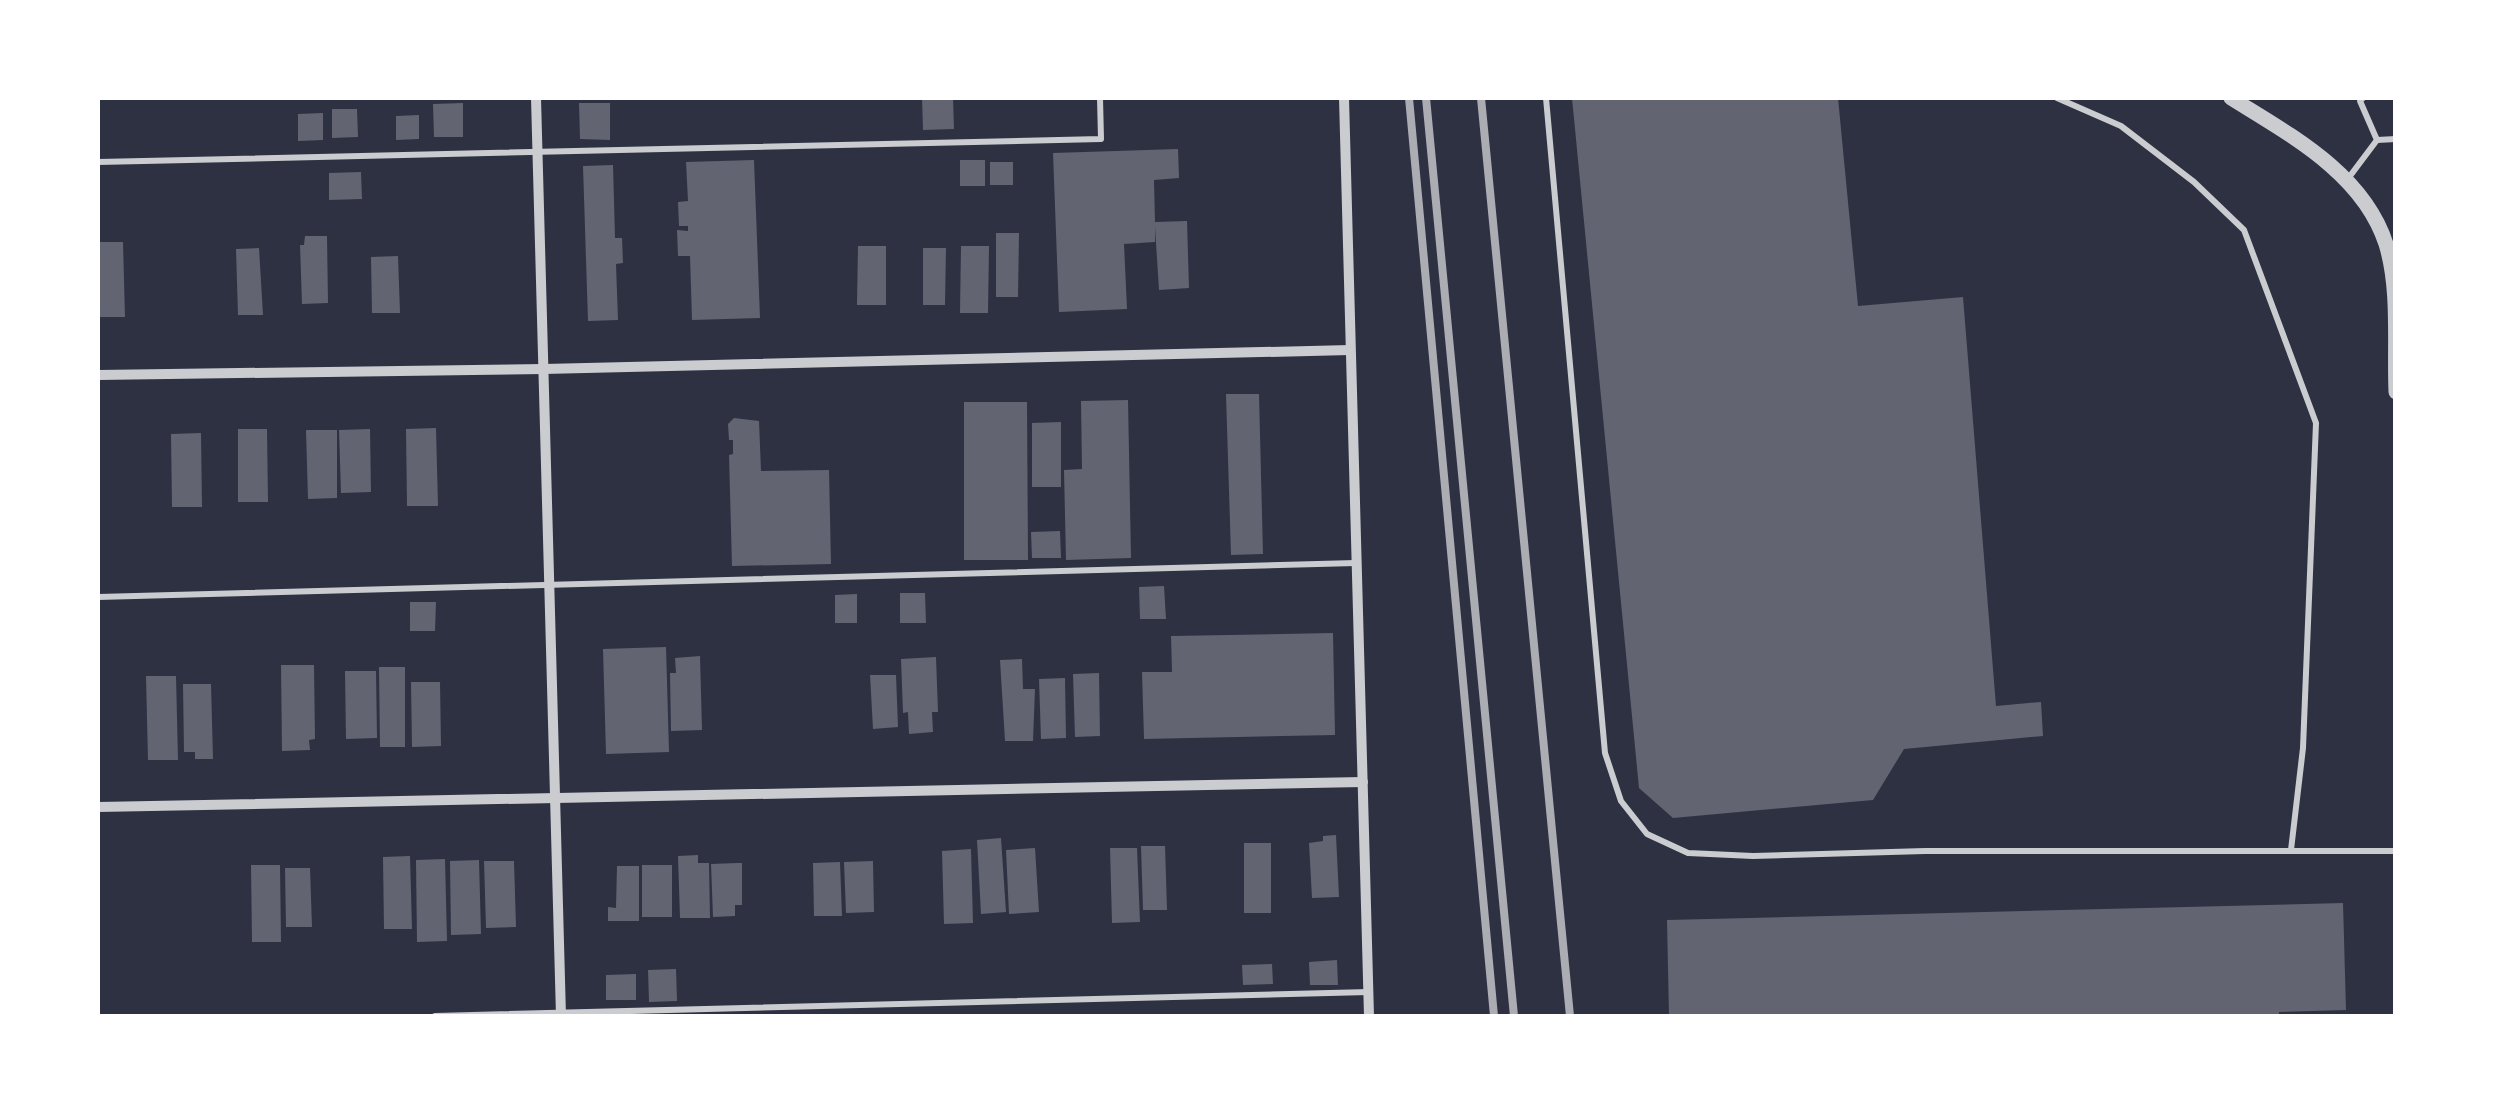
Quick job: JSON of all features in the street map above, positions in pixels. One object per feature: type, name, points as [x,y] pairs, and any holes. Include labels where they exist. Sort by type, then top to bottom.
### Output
[{"type":"street","points":[[536,98],[561,1015]]},
{"type":"street","points":[[1344,98],[1370,1016]]},
{"type":"street","points":[[2231,98],[2307,147],[2347,180],[2369,208],[2386,244],[2393,292],[2396,392]]},
{"type":"street","points":[[98,375],[1350,350]]},
{"type":"street","points":[[98,807],[1363,782]]},
{"type":"lane","points":[[98,162],[1101,140],[1100,98]]},
{"type":"lane","points":[[1546,98],[1604,753],[1621,800],[1647,834],[1688,853],[1753,856],[1964,851],[2396,851]]},
{"type":"lane","points":[[2056,98],[2121,126],[2194,182],[2244,230],[2316,423],[2303,748],[2291,850]]},
{"type":"lane","points":[[2362,98],[2377,140]]},
{"type":"lane","points":[[2377,140],[2396,139]]},
{"type":"lane","points":[[2347,180],[2377,140]]},
{"type":"lane","points":[[98,596],[1356,564]]},
{"type":"lane","points":[[435,1016],[1369,992]]},
{"type":"building","points":[[922,98],[953,98],[954,129],[923,130]]},
{"type":"building","points":[[1572,98],[1838,98],[1858,306],[1963,297],[1996,706],[2041,702],[2043,736],[1904,749],[1873,800],[1673,818],[1639,788]]},
{"type":"building","points":[[463,103],[463,137],[434,137],[433,104]]},
{"type":"building","points":[[579,103],[610,103],[610,140],[580,139]]},
{"type":"building","points":[[332,109],[357,109],[358,137],[332,138]]},
{"type":"building","points":[[323,113],[323,140],[298,141],[298,114]]},
{"type":"building","points":[[419,115],[419,139],[396,140],[396,116]]},
{"type":"building","points":[[1178,149],[1179,178],[1154,180],[1155,222],[1187,221],[1189,288],[1159,290],[1155,227],[1155,242],[1124,244],[1127,309],[1059,312],[1053,153]]},
{"type":"building","points":[[754,160],[760,318],[692,320],[690,256],[678,256],[677,230],[688,231],[688,226],[679,226],[678,202],[688,201],[686,162]]},
{"type":"building","points":[[960,160],[985,160],[985,186],[960,186]]},
{"type":"building","points":[[990,162],[1013,162],[1013,185],[990,185]]},
{"type":"building","points":[[613,165],[615,238],[622,238],[623,263],[616,264],[618,320],[588,321],[583,166]]},
{"type":"building","points":[[361,172],[362,199],[329,200],[329,173]]},
{"type":"building","points":[[996,233],[1019,233],[1018,297],[996,297]]},
{"type":"building","points":[[305,236],[327,236],[328,303],[302,304],[300,245],[304,245]]},
{"type":"building","points":[[98,242],[123,242],[125,317],[98,317]]},
{"type":"building","points":[[858,246],[886,246],[886,305],[857,305]]},
{"type":"building","points":[[961,246],[989,246],[988,313],[960,313]]},
{"type":"building","points":[[259,248],[263,315],[238,315],[236,249]]},
{"type":"building","points":[[923,248],[946,248],[945,305],[923,305]]},
{"type":"building","points":[[398,256],[400,313],[372,313],[371,257]]},
{"type":"building","points":[[1226,394],[1259,394],[1263,554],[1231,555]]},
{"type":"building","points":[[1128,400],[1131,558],[1066,560],[1064,470],[1082,469],[1081,401]]},
{"type":"building","points":[[964,402],[1027,402],[1028,560],[964,560]]},
{"type":"building","points":[[734,418],[759,421],[761,471],[829,470],[831,564],[732,566],[729,455],[733,454],[733,440],[729,440],[728,424]]},
{"type":"building","points":[[1061,422],[1061,487],[1032,487],[1032,423]]},
{"type":"building","points":[[436,428],[438,506],[407,506],[406,429]]},
{"type":"building","points":[[238,429],[267,429],[268,502],[238,502]]},
{"type":"building","points":[[370,429],[371,492],[341,493],[339,430]]},
{"type":"building","points":[[306,430],[337,430],[337,498],[308,499]]},
{"type":"building","points":[[201,433],[202,507],[172,507],[171,434]]},
{"type":"building","points":[[1060,531],[1061,558],[1032,558],[1031,532]]},
{"type":"building","points":[[1164,586],[1166,619],[1140,619],[1139,587]]},
{"type":"building","points":[[900,593],[925,593],[926,623],[900,623]]},
{"type":"building","points":[[857,594],[857,623],[835,623],[835,595]]},
{"type":"building","points":[[410,602],[436,602],[435,631],[410,631]]},
{"type":"building","points":[[1333,633],[1335,735],[1144,739],[1142,672],[1172,672],[1171,636]]},
{"type":"building","points":[[666,647],[669,752],[606,754],[603,649]]},
{"type":"building","points":[[700,656],[702,730],[671,731],[670,673],[676,673],[675,658]]},
{"type":"building","points":[[936,657],[938,712],[932,712],[933,732],[909,734],[908,712],[903,713],[901,659]]},
{"type":"building","points":[[1022,659],[1023,689],[1035,689],[1033,741],[1005,741],[1000,660]]},
{"type":"building","points":[[281,665],[314,665],[315,739],[309,740],[310,750],[282,751]]},
{"type":"building","points":[[379,667],[405,667],[405,747],[380,747]]},
{"type":"building","points":[[345,671],[376,671],[377,738],[346,739]]},
{"type":"building","points":[[1099,673],[1100,736],[1075,737],[1073,674]]},
{"type":"building","points":[[870,675],[896,675],[898,727],[873,729]]},
{"type":"building","points":[[146,676],[176,676],[178,760],[148,760]]},
{"type":"building","points":[[1065,678],[1066,738],[1041,739],[1039,679]]},
{"type":"building","points":[[411,682],[440,682],[441,746],[412,747]]},
{"type":"building","points":[[183,684],[211,684],[213,759],[195,759],[195,752],[184,752]]},
{"type":"building","points":[[1336,835],[1339,897],[1312,898],[1309,843]]},
{"type":"building","points":[[1001,838],[1006,912],[981,914],[977,840]]},
{"type":"building","points":[[1244,843],[1271,843],[1271,913],[1244,913]]},
{"type":"building","points":[[1141,846],[1165,846],[1167,910],[1143,910]]},
{"type":"building","points":[[1035,848],[1039,912],[1009,914],[1006,850]]},
{"type":"building","points":[[1110,848],[1137,848],[1140,922],[1112,923]]},
{"type":"building","points":[[971,849],[973,923],[944,924],[942,851]]},
{"type":"building","points":[[698,855],[698,863],[709,863],[710,918],[680,918],[678,856]]},
{"type":"building","points":[[410,856],[412,929],[384,929],[383,857]]},
{"type":"building","points":[[445,859],[447,941],[417,942],[416,860]]},
{"type":"building","points":[[479,860],[481,934],[451,935],[450,861]]},
{"type":"building","points":[[484,861],[514,861],[516,927],[486,928]]},
{"type":"building","points":[[873,861],[874,912],[846,913],[844,862]]},
{"type":"building","points":[[840,862],[842,916],[814,916],[813,863]]},
{"type":"building","points":[[742,863],[742,905],[735,905],[735,916],[713,917],[711,864]]},
{"type":"building","points":[[251,865],[280,865],[281,942],[252,942]]},
{"type":"building","points":[[642,865],[672,865],[672,917],[642,917]]},
{"type":"building","points":[[617,866],[639,866],[639,921],[608,921],[608,907],[616,908]]},
{"type":"building","points":[[285,868],[310,868],[312,927],[286,927]]},
{"type":"building","points":[[2343,903],[2346,1010],[2279,1012],[2279,1016],[1669,1016],[1667,920]]},
{"type":"building","points":[[1337,960],[1338,985],[1310,985],[1309,962]]},
{"type":"building","points":[[1272,964],[1273,984],[1243,985],[1242,965]]},
{"type":"building","points":[[676,969],[677,1001],[649,1002],[648,970]]},
{"type":"building","points":[[636,974],[636,1000],[606,1000],[606,975]]},
{"type":"railway","points":[[1409,98],[1494,1016]]},
{"type":"railway","points":[[1426,98],[1514,1016]]},
{"type":"railway","points":[[1481,98],[1570,1016]]}]
